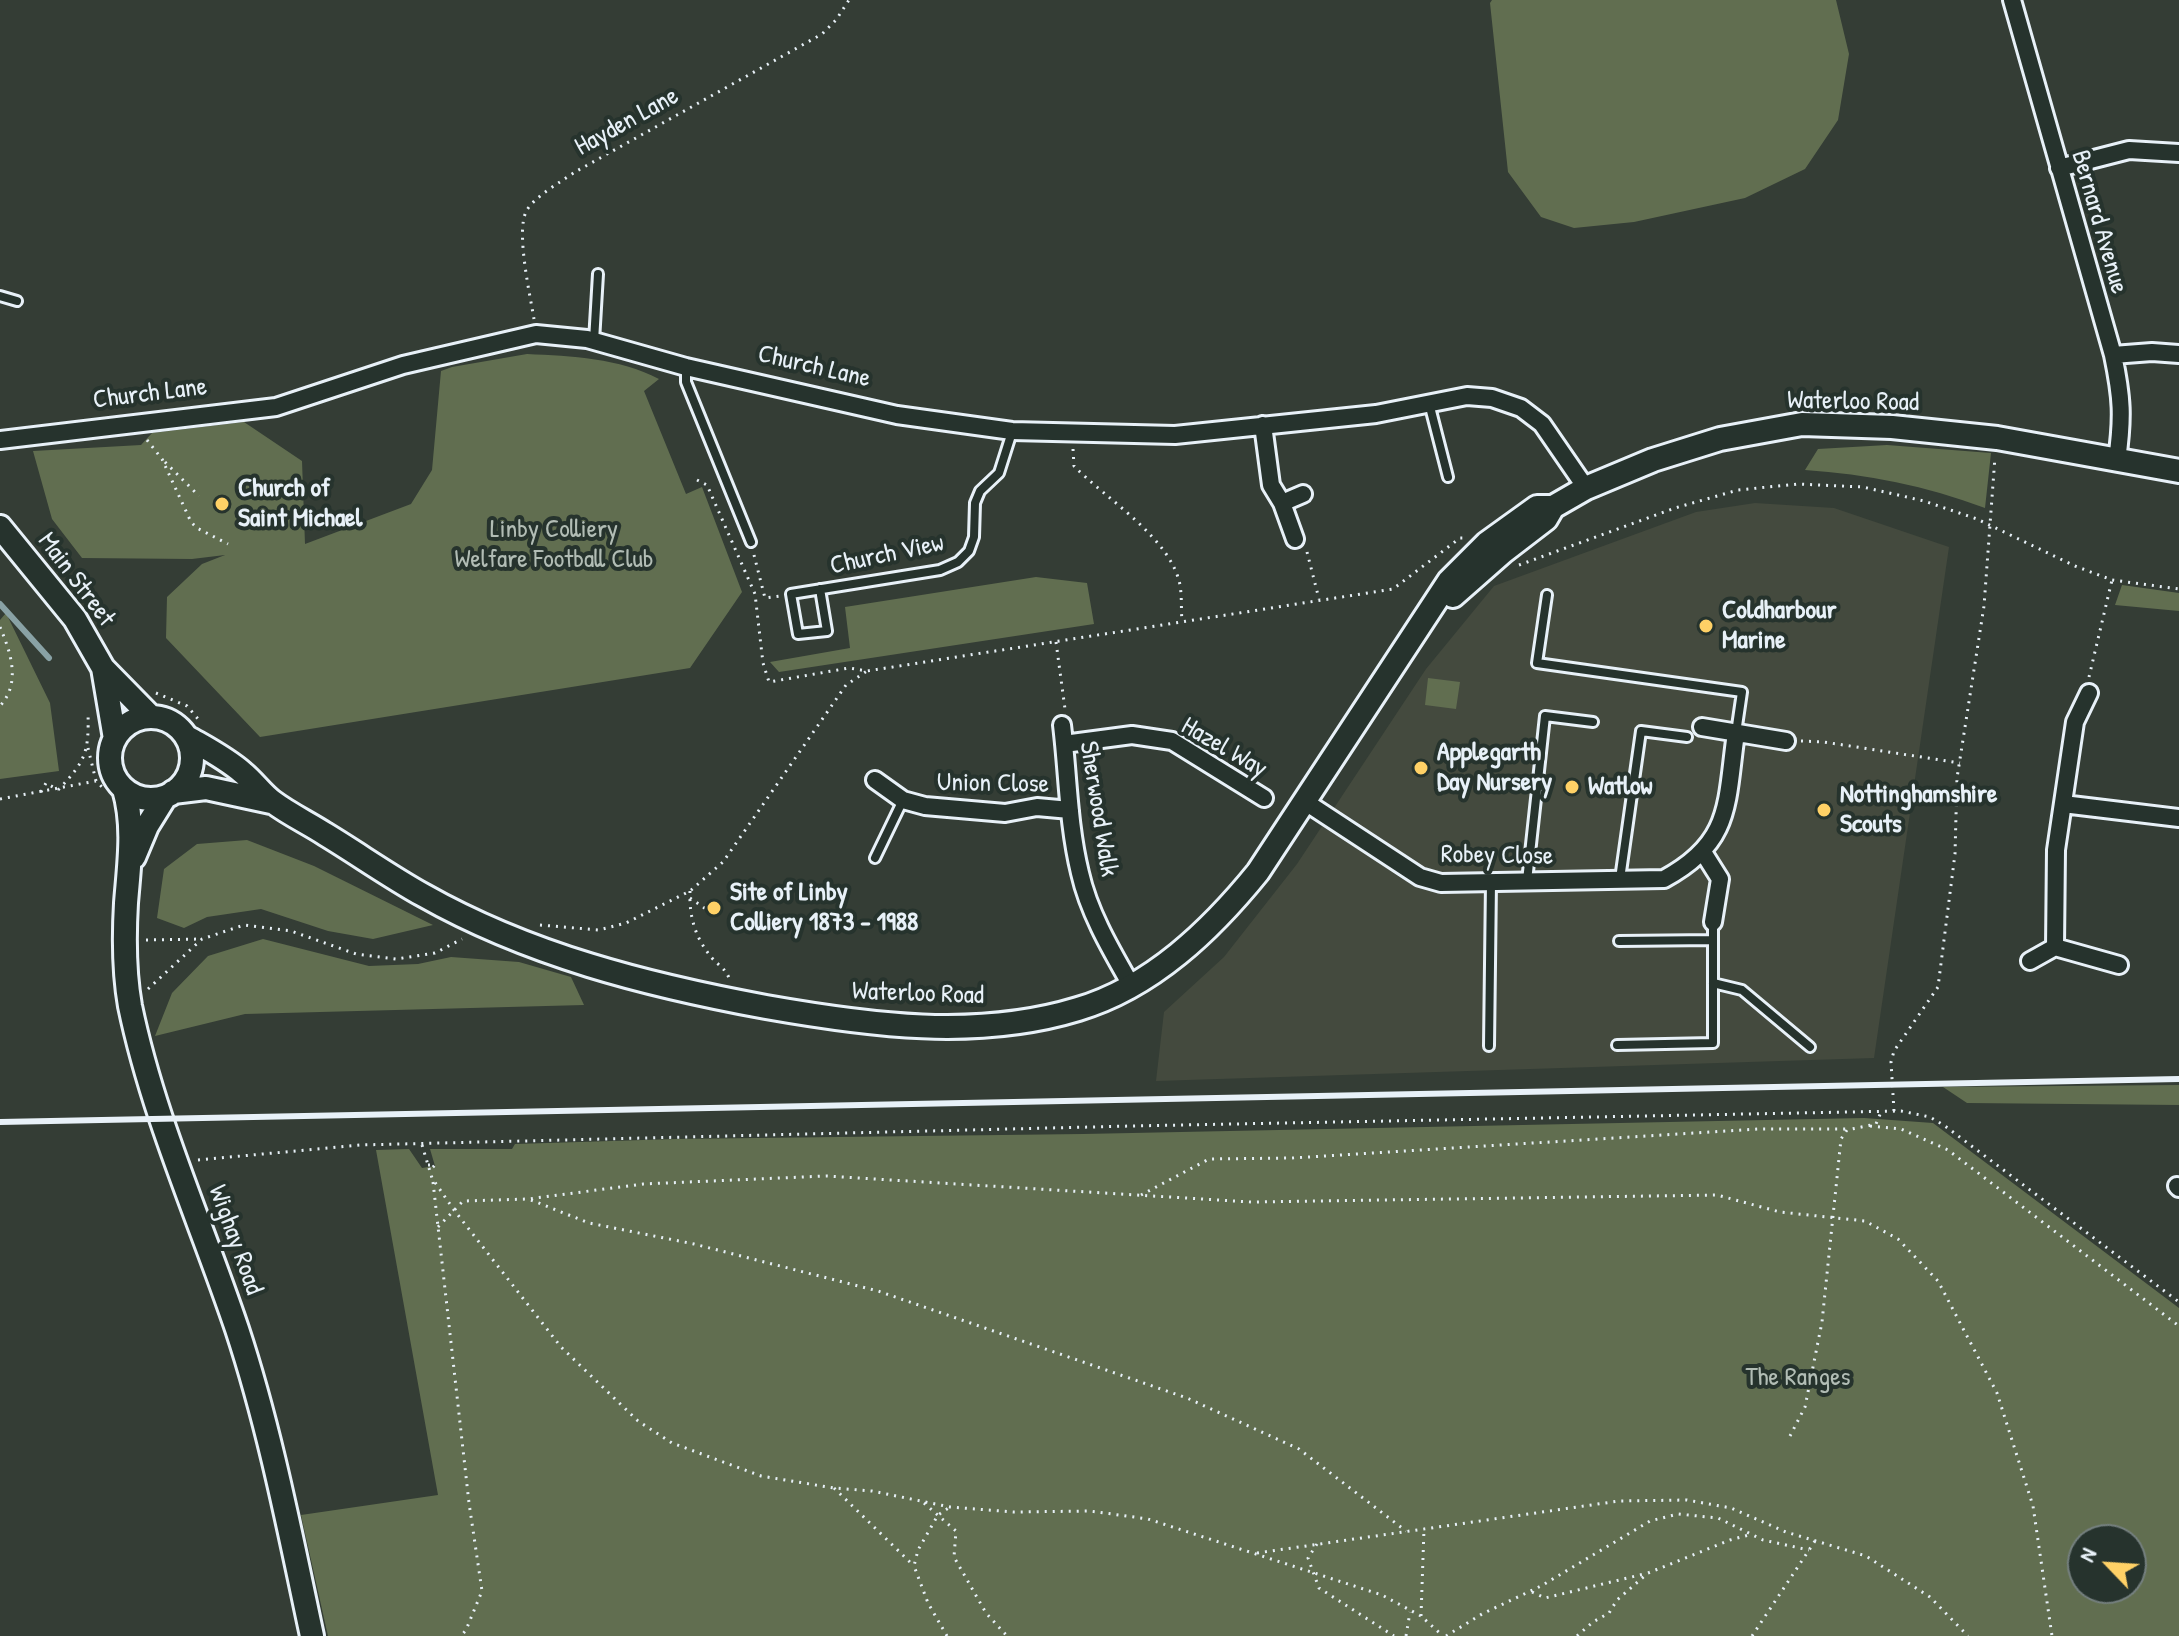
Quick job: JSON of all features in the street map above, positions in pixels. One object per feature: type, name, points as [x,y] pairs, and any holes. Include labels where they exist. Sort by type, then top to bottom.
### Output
[{"type":"street","name":"Bernard Avenue","points":[[2012,0],[2113,355],[2123,422],[2117,460]]},
{"type":"street","points":[[2059,168],[2129,150],[2179,153]]},
{"type":"street","name":"Church Lane","points":[[0,440],[276,407],[403,365],[536,334],[594,341],[686,367],[897,415],[1012,431],[1175,435],[1376,414],[1467,396],[1492,398],[1521,408],[1553,437],[1586,488]]},
{"type":"street","points":[[2113,355],[2152,352],[2179,354]]},
{"type":"street","name":"Waterloo Road","points":[[195,730],[272,802],[423,895],[480,924],[599,969],[737,1002],[827,1018],[942,1028],[1030,1021],[1080,1009],[1131,985],[1193,943],[1227,909],[1258,872],[1449,581],[1487,543],[1537,507],[1553,507],[1586,488],[1653,460],[1720,439],[1802,424],[1892,427],[1997,438],[2117,460]]},
{"type":"street","points":[[1263,425],[1271,485],[1282,503],[1295,539]]},
{"type":"street","points":[[2117,460],[2179,471]]},
{"type":"street","points":[[1282,503],[1303,494]]},
{"type":"street","name":"Main Street","points":[[0,527],[75,619],[118,695],[151,717]]},
{"type":"street","points":[[2055,947],[2056,850],[2075,722],[2089,693]]},
{"type":"street","points":[[115,739],[133,721],[151,717],[195,730],[188,776],[169,794],[148,799],[124,789],[115,778],[111,764],[118,695]]},
{"type":"street","name":"Sherwood Walk","points":[[1062,725],[1080,874],[1105,940],[1131,985]]},
{"type":"street","points":[[1702,727],[1786,741]]},
{"type":"street","name":"Robey Close","points":[[1304,801],[1420,877],[1441,883],[1664,879],[1703,852],[1723,822],[1736,733]]},
{"type":"street","name":"Hazel Way","points":[[1064,744],[1132,735],[1172,741],[1264,798]]},
{"type":"street","name":"Union Close","points":[[875,780],[903,800],[925,806],[1005,813],[1037,807],[1070,810]]},
{"type":"street","name":"Waterloo Road","points":[[169,794],[206,788],[272,802]]},
{"type":"street","name":"Wighay Road","points":[[124,789],[128,803],[132,861],[125,940],[130,1005],[147,1074],[238,1331],[271,1448],[312,1636]]},
{"type":"street","name":"Wighay Road","points":[[132,861],[147,826],[169,794]]},
{"type":"street","points":[[2063,804],[2179,818]]},
{"type":"street","points":[[1703,852],[1720,879],[1713,922]]},
{"type":"street","points":[[2030,961],[2055,947],[2119,965]]},
{"type":"lane","points":[[594,341],[598,274]]},
{"type":"lane","points":[[0,296],[17,301]]},
{"type":"lane","points":[[686,367],[686,382],[751,542]]},
{"type":"lane","points":[[1429,403],[1448,477]]},
{"type":"lane","name":"Church View","points":[[820,589],[827,631],[798,634],[791,594],[820,589],[940,570],[958,562],[969,551],[974,537],[975,503],[980,491],[999,473],[1012,431]]},
{"type":"lane","points":[[1547,595],[1537,663],[1742,692],[1736,733]]},
{"type":"lane","points":[[1526,882],[1545,716],[1593,722]]},
{"type":"lane","points":[[1620,879],[1641,731],[1687,737]]},
{"type":"lane","points":[[875,858],[903,800]]},
{"type":"lane","points":[[1489,1046],[1491,882]]},
{"type":"lane","points":[[1617,1045],[1713,1043],[1713,922]]},
{"type":"lane","points":[[1619,941],[1713,940]]},
{"type":"lane","points":[[1713,983],[1742,990],[1810,1047]]},
{"type":"path","name":"Hayden Lane","points":[[536,334],[522,242],[526,212],[546,192],[575,172],[822,34],[849,0]]},
{"type":"path","points":[[138,424],[162,459],[191,522],[228,544]]},
{"type":"path","points":[[1072,433],[1074,466],[1097,490],[1144,527],[1168,560],[1180,583],[1182,622]]},
{"type":"path","points":[[1894,1111],[1891,1062],[1894,1051],[1938,987],[1955,854],[1960,763],[1984,606],[1997,438]]},
{"type":"path","points":[[162,459],[199,496]]},
{"type":"path","points":[[697,480],[707,485],[755,594],[763,663],[769,682],[849,668],[867,671],[1393,589],[1460,538],[1472,539]]},
{"type":"path","points":[[1509,560],[1522,567],[1675,508],[1738,490],[1798,484],[1863,487],[1924,501],[1977,519],[2075,566],[2112,580],[2179,589]]},
{"type":"path","points":[[1295,539],[1306,548],[1319,599]]},
{"type":"path","points":[[751,542],[765,598],[791,594]]},
{"type":"path","points":[[2089,693],[2089,671],[2112,580]]},
{"type":"path","points":[[0,627],[10,654],[13,675],[10,691],[0,706]]},
{"type":"path","points":[[1056,642],[1066,713],[1062,725]]},
{"type":"path","points":[[540,925],[599,930],[626,923],[690,891],[723,862],[846,685],[867,671]]},
{"type":"path","points":[[58,790],[77,770],[88,748],[88,703],[118,695],[137,682],[151,692],[187,706],[195,730]]},
{"type":"path","points":[[1786,741],[1824,742],[1960,763]]},
{"type":"path","points":[[0,799],[96,781]]},
{"type":"path","points":[[40,793],[46,783],[58,790]]},
{"type":"path","points":[[690,891],[695,931],[713,960],[725,968],[737,1002]]},
{"type":"path","points":[[690,898],[713,914]]},
{"type":"path","points":[[125,940],[202,939],[244,925],[291,931],[356,954],[396,959],[435,953],[461,940],[480,924]]},
{"type":"path","points":[[130,1005],[202,939]]},
{"type":"path","points":[[178,1162],[360,1145],[1147,1125],[1894,1111],[1930,1117],[1945,1126],[2179,1302]]},
{"type":"path","points":[[1790,1436],[1805,1407],[1822,1322],[1841,1139],[1847,1130],[1876,1124],[1881,1112]]},
{"type":"path","points":[[1870,1126],[1901,1129],[1948,1150],[2179,1326]]},
{"type":"path","points":[[1141,1195],[1209,1159],[1292,1158],[1759,1129],[1848,1129]]},
{"type":"path","points":[[421,1144],[432,1178],[482,1591],[461,1636]]},
{"type":"path","points":[[438,1227],[463,1201],[528,1199],[643,1184],[826,1176],[1251,1202],[1717,1195],[1780,1212],[1865,1221],[1898,1239],[1938,1281],[1997,1393],[2033,1506],[2051,1634]]},
{"type":"path","points":[[432,1178],[561,1347],[638,1421],[672,1443],[761,1476],[872,1491],[950,1507],[1014,1512],[1104,1513],[1148,1519],[1382,1595],[1421,1616],[1444,1636],[1650,1521],[1678,1514],[1718,1518],[1763,1540],[1809,1550]]},
{"type":"path","points":[[528,1199],[589,1223],[694,1244],[878,1291],[1187,1398],[1299,1449],[1406,1531]]},
{"type":"path","points":[[834,1488],[914,1566],[928,1603],[947,1636]]},
{"type":"path","points":[[1256,1553],[1619,1501],[1687,1500],[1731,1508],[1786,1532],[1866,1556],[1930,1597],[1968,1636]]},
{"type":"path","points":[[921,1501],[956,1531],[954,1557],[986,1613],[1007,1636]]},
{"type":"path","points":[[914,1566],[918,1550],[938,1515],[950,1507]]},
{"type":"path","points":[[1421,1616],[1424,1529]]},
{"type":"path","points":[[1529,1591],[1545,1598],[1648,1573],[1750,1534]]},
{"type":"path","points":[[1752,1636],[1815,1541]]},
{"type":"path","points":[[1317,1544],[1308,1558],[1319,1588],[1394,1636]]},
{"type":"path","points":[[1577,1636],[1609,1613],[1617,1600],[1648,1573]]},
{"type":"path","points":[[1406,1636],[1410,1610]]},
{"type":"shaded area","points":[[1755,503],[1834,508],[1949,547],[1874,1058],[1156,1081],[1164,1012],[1224,957],[1297,864],[1426,669],[1494,586],[1696,512]]},
{"type":"green space","points":[[1492,0],[1836,0],[1849,54],[1838,120],[1805,169],[1745,198],[1634,222],[1574,228],[1541,217],[1508,172]]},
{"type":"green space","name":"Linby Colliery Welfare Football Club","points":[[527,354],[612,362],[659,379],[644,391],[686,494],[702,487],[742,592],[690,668],[260,737],[166,638],[167,597],[202,564],[225,555],[192,559],[82,558],[52,519],[33,451],[141,445],[152,433],[244,422],[302,461],[305,544],[411,504],[432,470],[441,371]]},
{"type":"green space","points":[[1887,445],[1991,453],[1985,508],[1896,482],[1805,470],[1818,449]]},
{"type":"green space","points":[[1036,577],[1087,583],[1094,624],[779,672],[770,662],[850,648],[845,607]]},
{"type":"green space","points":[[2122,585],[2179,593],[2179,611],[2115,605]]},
{"type":"green space","points":[[6,613],[50,703],[59,771],[0,779],[0,620]]},
{"type":"green space","points":[[1428,678],[1460,682],[1456,709],[1425,705]]},
{"type":"green space","points":[[247,840],[314,866],[433,925],[373,939],[328,931],[261,909],[207,917],[184,928],[157,918],[164,869],[197,844]]},
{"type":"green space","points":[[263,939],[369,966],[418,964],[451,957],[519,962],[571,977],[584,1005],[245,1014],[155,1036],[172,993],[208,956]]},
{"type":"green space","points":[[2179,1085],[2179,1105],[1967,1103],[1943,1087]]},
{"type":"green space","name":"The Ranges","points":[[1864,1118],[1933,1123],[2179,1308],[2179,1636],[328,1636],[301,1515],[438,1495],[376,1150],[409,1149],[422,1168],[435,1166],[430,1149],[512,1149],[515,1144]]},
{"type":"waterway","points":[[0,604],[49,658]]},
{"type":"railway","points":[[0,1122],[2179,1079]]},
{"type":"place","name":"Church of Saint Michael","points":[[222,504]]},
{"type":"place","name":"Coldharbour Marine","points":[[1706,626]]},
{"type":"place","name":"Applegarth Day Nursery","points":[[1421,768]]},
{"type":"place","name":"Watlow","points":[[1572,787]]},
{"type":"place","name":"Nottinghamshire Scouts","points":[[1824,810]]},
{"type":"place","name":"Site of Linby Colliery 1873 - 1988","points":[[714,908]]}]
